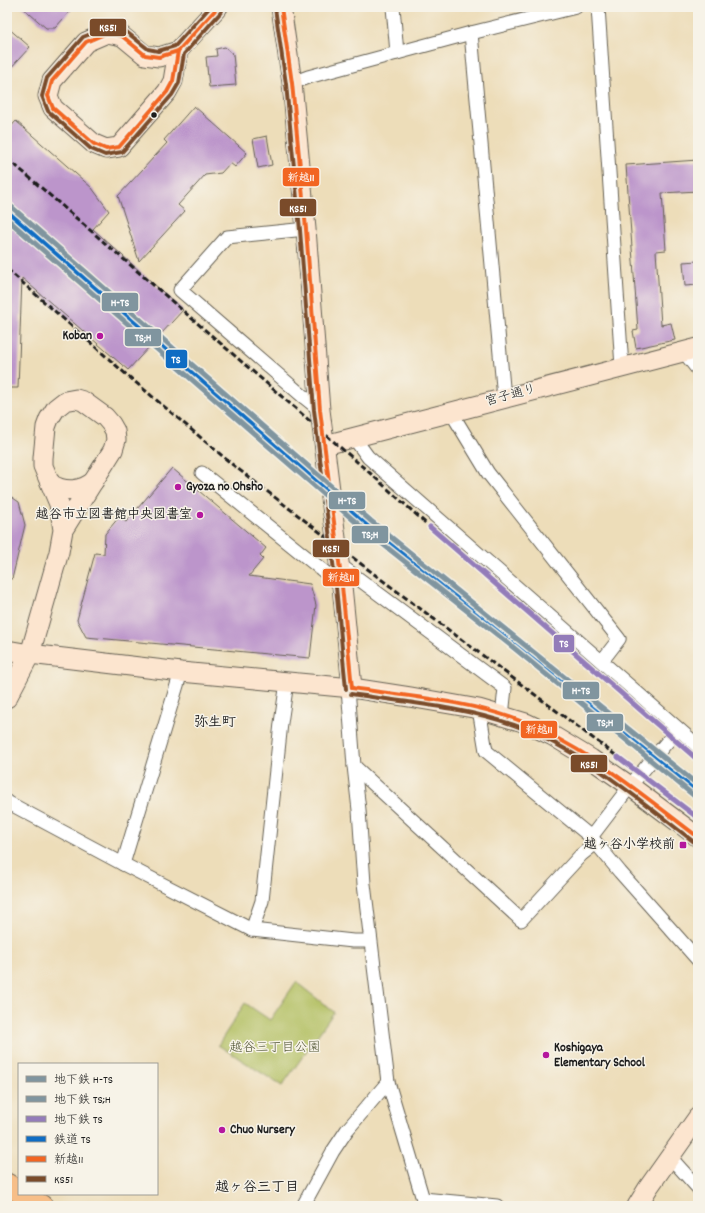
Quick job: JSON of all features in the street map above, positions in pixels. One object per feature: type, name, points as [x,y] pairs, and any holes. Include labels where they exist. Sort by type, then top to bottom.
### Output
[{"type":"main road","points":[[7,1184],[18,1191]]},
{"type":"main road","points":[[25,1195],[42,1206]]},
{"type":"street","points":[[178,51],[173,81],[167,92],[119,147],[106,149],[94,144],[53,108],[48,96],[52,81],[86,42],[107,33],[122,36],[145,55],[159,57],[178,51],[218,7]]},
{"type":"street","points":[[281,7],[292,83],[306,229],[320,410],[342,586],[354,766],[359,810],[364,884],[388,1082],[424,1202],[497,1206]]},
{"type":"street","points":[[393,7],[397,53]]},
{"type":"street","points":[[292,83],[471,33],[576,7]]},
{"type":"street","points":[[598,7],[622,367]]},
{"type":"street","points":[[471,33],[504,398]]},
{"type":"street","points":[[306,229],[227,237],[180,290],[320,410]]},
{"type":"street","points":[[691,350],[698,370]]},
{"type":"street","name":"宮子通り","points":[[325,445],[691,350]]},
{"type":"street","points":[[7,698],[30,654],[59,552],[63,530],[59,504],[43,466],[46,427],[49,418],[56,408],[65,401],[76,399],[83,401],[105,417],[115,431],[116,440],[113,450],[63,530]]},
{"type":"street","points":[[451,412],[488,473],[619,639],[602,661]]},
{"type":"street","points":[[354,438],[368,457],[698,746]]},
{"type":"street","points":[[202,473],[342,586]]},
{"type":"street","points":[[51,484],[58,488],[74,490],[82,488],[94,481]]},
{"type":"street","points":[[340,565],[505,688],[502,716]]},
{"type":"street","points":[[7,650],[181,672],[350,688],[410,696],[479,709],[526,724],[553,736],[591,759],[630,786],[698,837]]},
{"type":"street","points":[[123,864],[181,672]]},
{"type":"street","points":[[252,930],[262,901],[281,723],[287,682]]},
{"type":"street","points":[[479,709],[486,751],[593,840],[698,960]]},
{"type":"street","points":[[354,766],[521,920],[581,855],[630,786],[678,729]]},
{"type":"street","points":[[7,802],[123,864],[252,930],[354,941],[370,941]]},
{"type":"street","points":[[303,1206],[347,1130],[388,1082]]},
{"type":"street","points":[[637,1206],[698,1117]]},
{"type":"street","points":[[670,1157],[698,1188]]},
{"type":"green space","name":"越谷三丁目公園","points":[[296,982],[334,1012],[282,1086],[218,1045],[245,1003],[270,1020]]},
{"type":"building","points":[[22,7],[74,7],[55,28],[46,28]]},
{"type":"building","points":[[7,27],[30,47],[7,72]]},
{"type":"building","points":[[225,47],[233,54],[236,85],[209,87],[206,57],[217,56],[216,49]]},
{"type":"building","points":[[194,106],[247,153],[235,167],[230,163],[221,173],[205,175],[178,205],[185,211],[139,261],[118,196],[167,143],[164,140]]},
{"type":"building","points":[[16,121],[92,188],[109,211],[93,229],[183,310],[128,370],[22,278],[18,388],[7,388],[7,131]]},
{"type":"building","points":[[267,136],[272,165],[258,168],[253,139]]},
{"type":"building","points":[[698,160],[698,191],[662,193],[666,250],[656,251],[661,325],[671,323],[675,340],[636,348],[633,331],[638,330],[626,165]]},
{"type":"building","points":[[698,261],[698,285],[685,286],[683,262]]},
{"type":"building","points":[[172,468],[266,548],[260,556],[263,559],[249,576],[310,584],[316,605],[310,658],[86,637],[77,620],[95,553],[104,554],[105,534],[119,517],[126,522]]},
{"type":"building","points":[[7,494],[19,502],[25,525],[12,579],[7,578]]},
{"type":"railway","points":[[7,158],[430,527]]},
{"type":"railway","points":[[7,269],[127,375],[233,465],[378,577],[618,757]]},
{"type":"metro line","name":"H-TS","points":[[7,203],[371,521],[698,785]]},
{"type":"metro line","name":"TS;H","points":[[7,219],[365,530],[514,648],[698,799]]},
{"type":"metro line","name":"TS","points":[[430,527],[698,760]]},
{"type":"metro line","name":"TS","points":[[618,757],[698,818]]},
{"type":"rail line","name":"TS","points":[[7,211],[367,526],[694,790]]},
{"type":"transit line","name":"KS51","points":[[210,7],[175,46],[158,51],[148,49],[124,30],[108,27],[83,37],[47,78],[42,96],[48,111],[91,149],[105,155],[122,152],[172,95],[179,83],[184,54],[222,11]]},
{"type":"transit line","name":"新越11","points":[[178,51],[218,7]]},
{"type":"transit line","name":"新越11","points":[[281,7],[292,83],[306,229],[320,410],[342,586],[352,688]]},
{"type":"transit line","name":"KS51","points":[[275,8],[286,84],[300,230],[314,410],[336,587],[346,689]]},
{"type":"transit line","name":"新越11","points":[[107,33],[122,36],[145,55],[159,57],[178,51],[173,81],[167,92],[119,147],[106,149],[94,144],[53,108],[48,96],[52,81],[86,42],[107,33]]},
{"type":"transit line","name":"新越11","points":[[352,688],[479,708],[518,720],[543,731],[589,757],[634,788],[698,837]]},
{"type":"transit line","name":"KS51","points":[[351,694],[454,709],[495,719],[539,735],[563,748],[608,777],[694,842]]},
{"type":"place","name":"Koban","points":[[100,336]]},
{"type":"place","name":"Gyoza no Ohsho","points":[[178,487]]},
{"type":"place","name":"越谷市立図書館中央図書室","points":[[200,515]]},
{"type":"place","name":"越ヶ谷小学校前","points":[[683,845]]},
{"type":"place","name":"Koshigaya Elementary School","points":[[546,1055]]},
{"type":"place","name":"Chuo Nursery","points":[[222,1130]]},
{"type":"district","name":"弥生町","points":[[215,723]]},
{"type":"district","name":"越ヶ谷三丁目","points":[[257,1188]]}]
